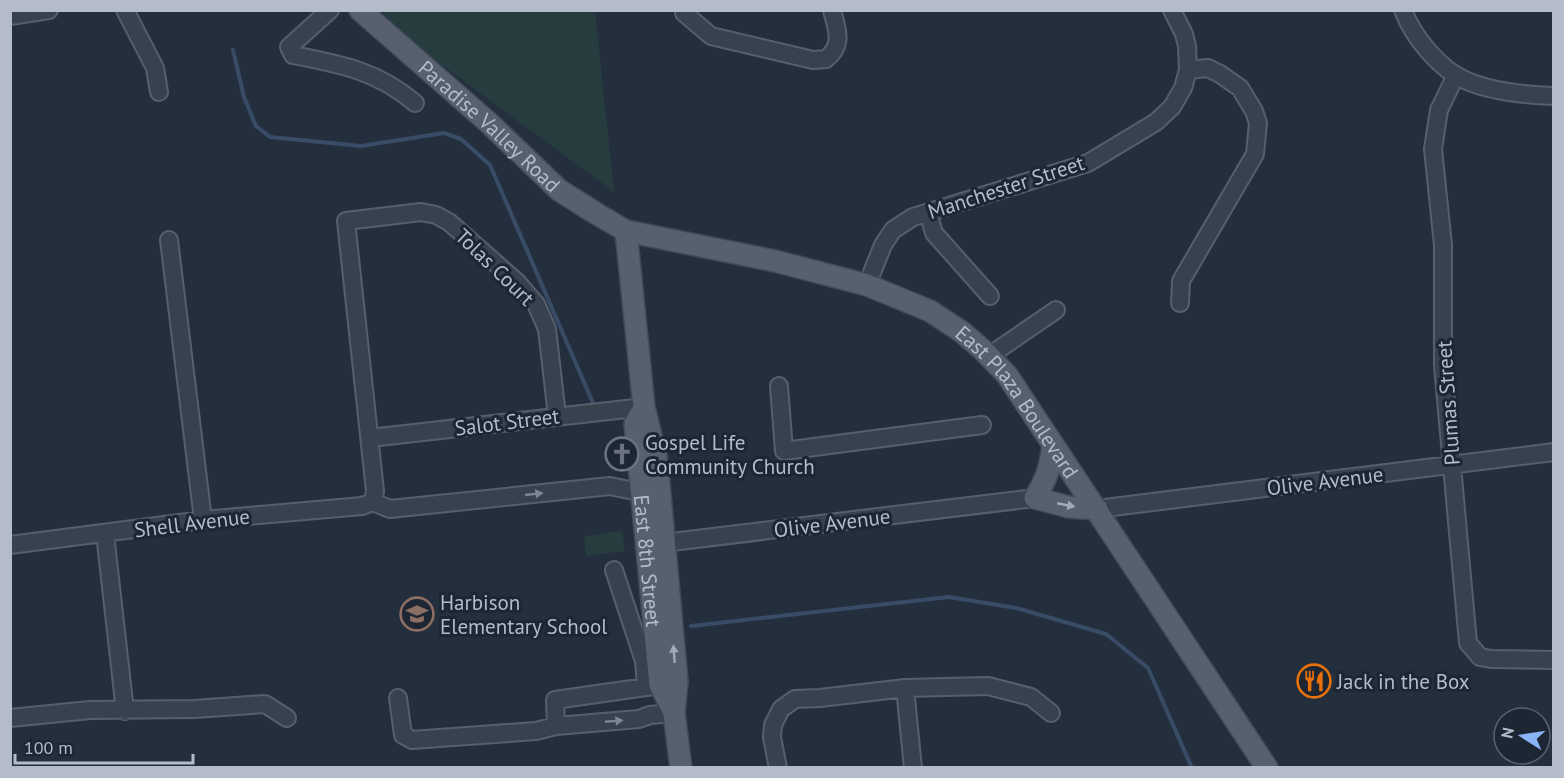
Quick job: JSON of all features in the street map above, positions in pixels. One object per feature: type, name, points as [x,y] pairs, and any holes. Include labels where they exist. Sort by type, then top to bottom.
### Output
[{"type":"main road","name":"Paradise Valley Road","points":[[360,10],[489,123],[559,190],[626,231]]},
{"type":"main road","name":"East Plaza Boulevard","points":[[626,231],[775,261],[867,285],[930,311],[962,332],[1007,375],[1267,768]]},
{"type":"main road","name":"East 8th Street","points":[[626,231],[644,407],[656,456],[653,685],[674,712]]},
{"type":"main road","name":"East 8th Street","points":[[644,407],[635,424],[643,493],[656,544],[677,681],[674,712],[681,768]]},
{"type":"main road","points":[[1053,445],[1046,480],[1035,498],[1070,507],[1097,509]]},
{"type":"street","points":[[10,16],[49,10]]},
{"type":"street","points":[[125,10],[155,68],[159,92]]},
{"type":"street","points":[[330,10],[289,47],[290,52],[293,55],[348,66],[382,79],[402,91],[415,103]]},
{"type":"street","points":[[684,13],[711,36],[813,60],[826,59],[838,46],[839,37],[832,10]]},
{"type":"street","name":"Manchester Street","points":[[867,285],[883,245],[893,230],[913,217],[1088,163],[1156,122],[1172,107],[1183,88],[1188,70],[1184,34],[1172,10]]},
{"type":"street","points":[[1403,10],[1408,25],[1429,53],[1468,82],[1521,94],[1554,96]]},
{"type":"street","points":[[1180,303],[1181,281],[1255,154],[1257,123],[1254,111],[1240,88],[1208,68],[1188,70]]},
{"type":"street","name":"Plumas Street","points":[[1456,75],[1439,110],[1433,149],[1443,245],[1443,366],[1468,643],[1480,657],[1554,660]]},
{"type":"street","name":"Tolas Court","points":[[370,438],[346,221],[421,212],[436,215],[449,222],[517,282],[536,304],[547,329],[557,416]]},
{"type":"street","points":[[928,212],[934,233],[990,296]]},
{"type":"street","points":[[170,240],[203,520]]},
{"type":"street","points":[[989,356],[1056,310]]},
{"type":"street","points":[[779,386],[784,451],[981,425]]},
{"type":"street","name":"Salot Street","points":[[370,438],[644,407]]},
{"type":"street","points":[[370,438],[375,491],[373,502],[390,509],[610,486],[643,493]]},
{"type":"street","name":"Olive Avenue","points":[[1097,509],[1554,452]]},
{"type":"street","name":"Olive Avenue","points":[[656,544],[1035,498]]},
{"type":"street","name":"Shell Avenue","points":[[10,545],[203,520],[362,506],[373,502]]},
{"type":"street","points":[[105,534],[125,711]]},
{"type":"street","points":[[556,726],[555,700],[653,685],[614,570]]},
{"type":"street","points":[[778,768],[772,737],[773,725],[777,714],[795,699],[905,688],[988,686],[1031,697],[1051,712]]},
{"type":"street","points":[[905,688],[913,768]]},
{"type":"street","points":[[398,698],[403,735],[412,740],[536,731],[556,726],[639,719],[674,712]]},
{"type":"street","points":[[10,718],[90,710],[194,710],[265,704],[287,718]]},
{"type":"green space","points":[[382,11],[595,11],[614,192],[407,39]]},
{"type":"green space","points":[[622,531],[625,551],[586,556],[584,536]]},
{"type":"waterway","points":[[233,50],[244,97],[256,126],[270,137],[361,146],[444,133],[461,139],[490,165],[593,403]]},
{"type":"waterway","points":[[691,626],[949,597],[1016,608],[1106,634],[1148,668],[1192,768]]},
{"type":"place","name":"Gospel Life Community Church","points":[[622,454]]},
{"type":"place","name":"Harbison Elementary School","points":[[417,614]]},
{"type":"place","name":"Jack in the Box","points":[[1314,681]]}]
